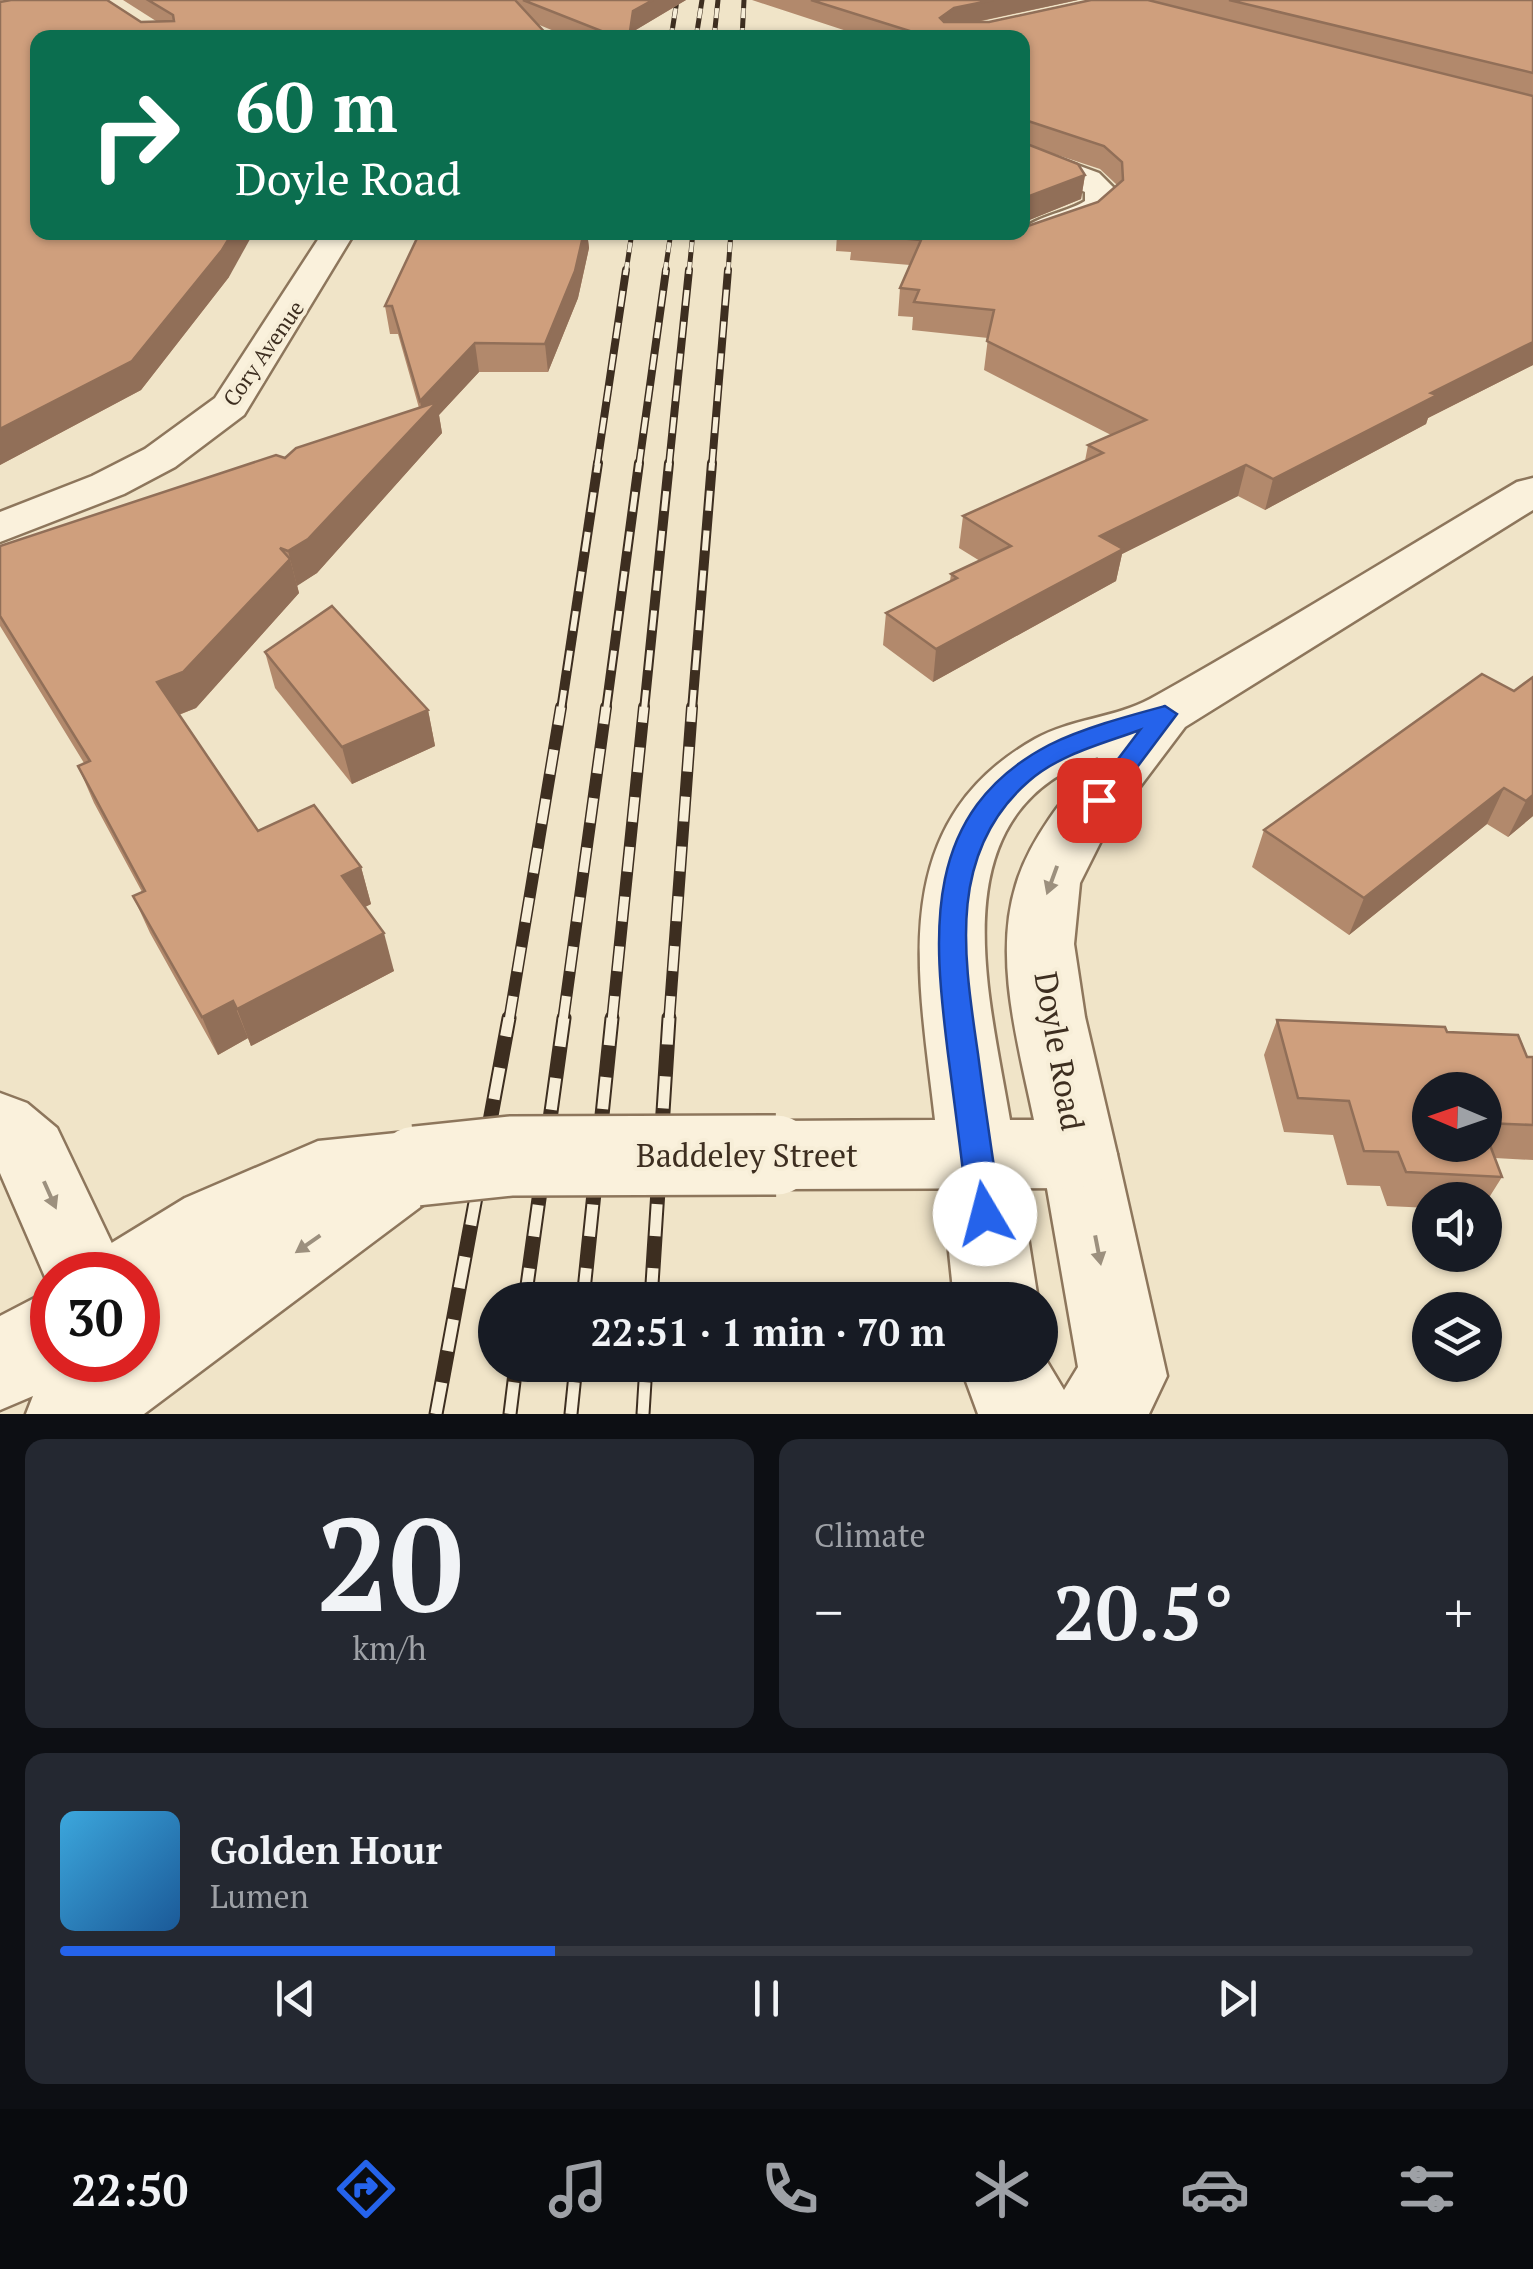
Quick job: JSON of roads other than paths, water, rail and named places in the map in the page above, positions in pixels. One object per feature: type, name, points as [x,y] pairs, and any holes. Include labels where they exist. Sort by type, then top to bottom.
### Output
[{"type":"street","points":[[1030,156],[1088,178],[1100,190],[1100,204],[1082,217],[1030,235]]},
{"type":"street","name":"Cory Avenue","points":[[0,528],[108,486],[160,458],[230,406],[334,240]]},
{"type":"street","points":[[1006,244],[1017,240]]},
{"type":"street","name":"Doyle Road","points":[[994,1282],[950,963],[950,916],[958,873],[973,834],[1021,775],[1059,750],[1165,714],[1533,491]]},
{"type":"street","name":"Doyle Road","points":[[1098,1414],[1123,1376],[1043,968],[1048,883],[1077,828],[1165,714]]},
{"type":"street","points":[[0,1126],[30,1152],[43,1252]]},
{"type":"street","name":"Baddeley Street","points":[[160,1258],[213,1224],[318,1176],[511,1156],[1079,1154]]},
{"type":"street","name":"Baddeley Street","points":[[160,1312],[416,1166]]},
{"type":"street","points":[[1008,1382],[1030,1414]]},
{"type":"railway","points":[[672,30],[677,0]]},
{"type":"railway","points":[[697,30],[702,0]]},
{"type":"railway","points":[[715,30],[718,0]]},
{"type":"railway","points":[[742,30],[744,0]]},
{"type":"railway","points":[[626,272],[631,240]]},
{"type":"railway","points":[[665,272],[670,240]]},
{"type":"railway","points":[[689,272],[692,240]]},
{"type":"railway","points":[[728,272],[730,240]]},
{"type":"railway","points":[[597,465],[626,270]]},
{"type":"railway","points":[[639,465],[666,270]]},
{"type":"railway","points":[[669,465],[689,270]]},
{"type":"railway","points":[[712,465],[728,270]]},
{"type":"railway","points":[[561,710],[598,463]]},
{"type":"railway","points":[[606,710],[639,463]]},
{"type":"railway","points":[[644,710],[669,463]]},
{"type":"railway","points":[[692,710],[712,463]]},
{"type":"railway","points":[[509,1021],[561,707]]},
{"type":"railway","points":[[563,1021],[606,707]]},
{"type":"railway","points":[[612,1021],[644,707]]},
{"type":"railway","points":[[669,1021],[692,707]]},
{"type":"railway","points":[[436,1414],[509,1018]]},
{"type":"railway","points":[[527,1282],[564,1018]]},
{"type":"railway","points":[[585,1282],[612,1018]]},
{"type":"railway","points":[[652,1282],[669,1018]]},
{"type":"railway","points":[[510,1414],[514,1382]]},
{"type":"railway","points":[[571,1414],[574,1382]]},
{"type":"railway","points":[[643,1414],[645,1382]]}]
